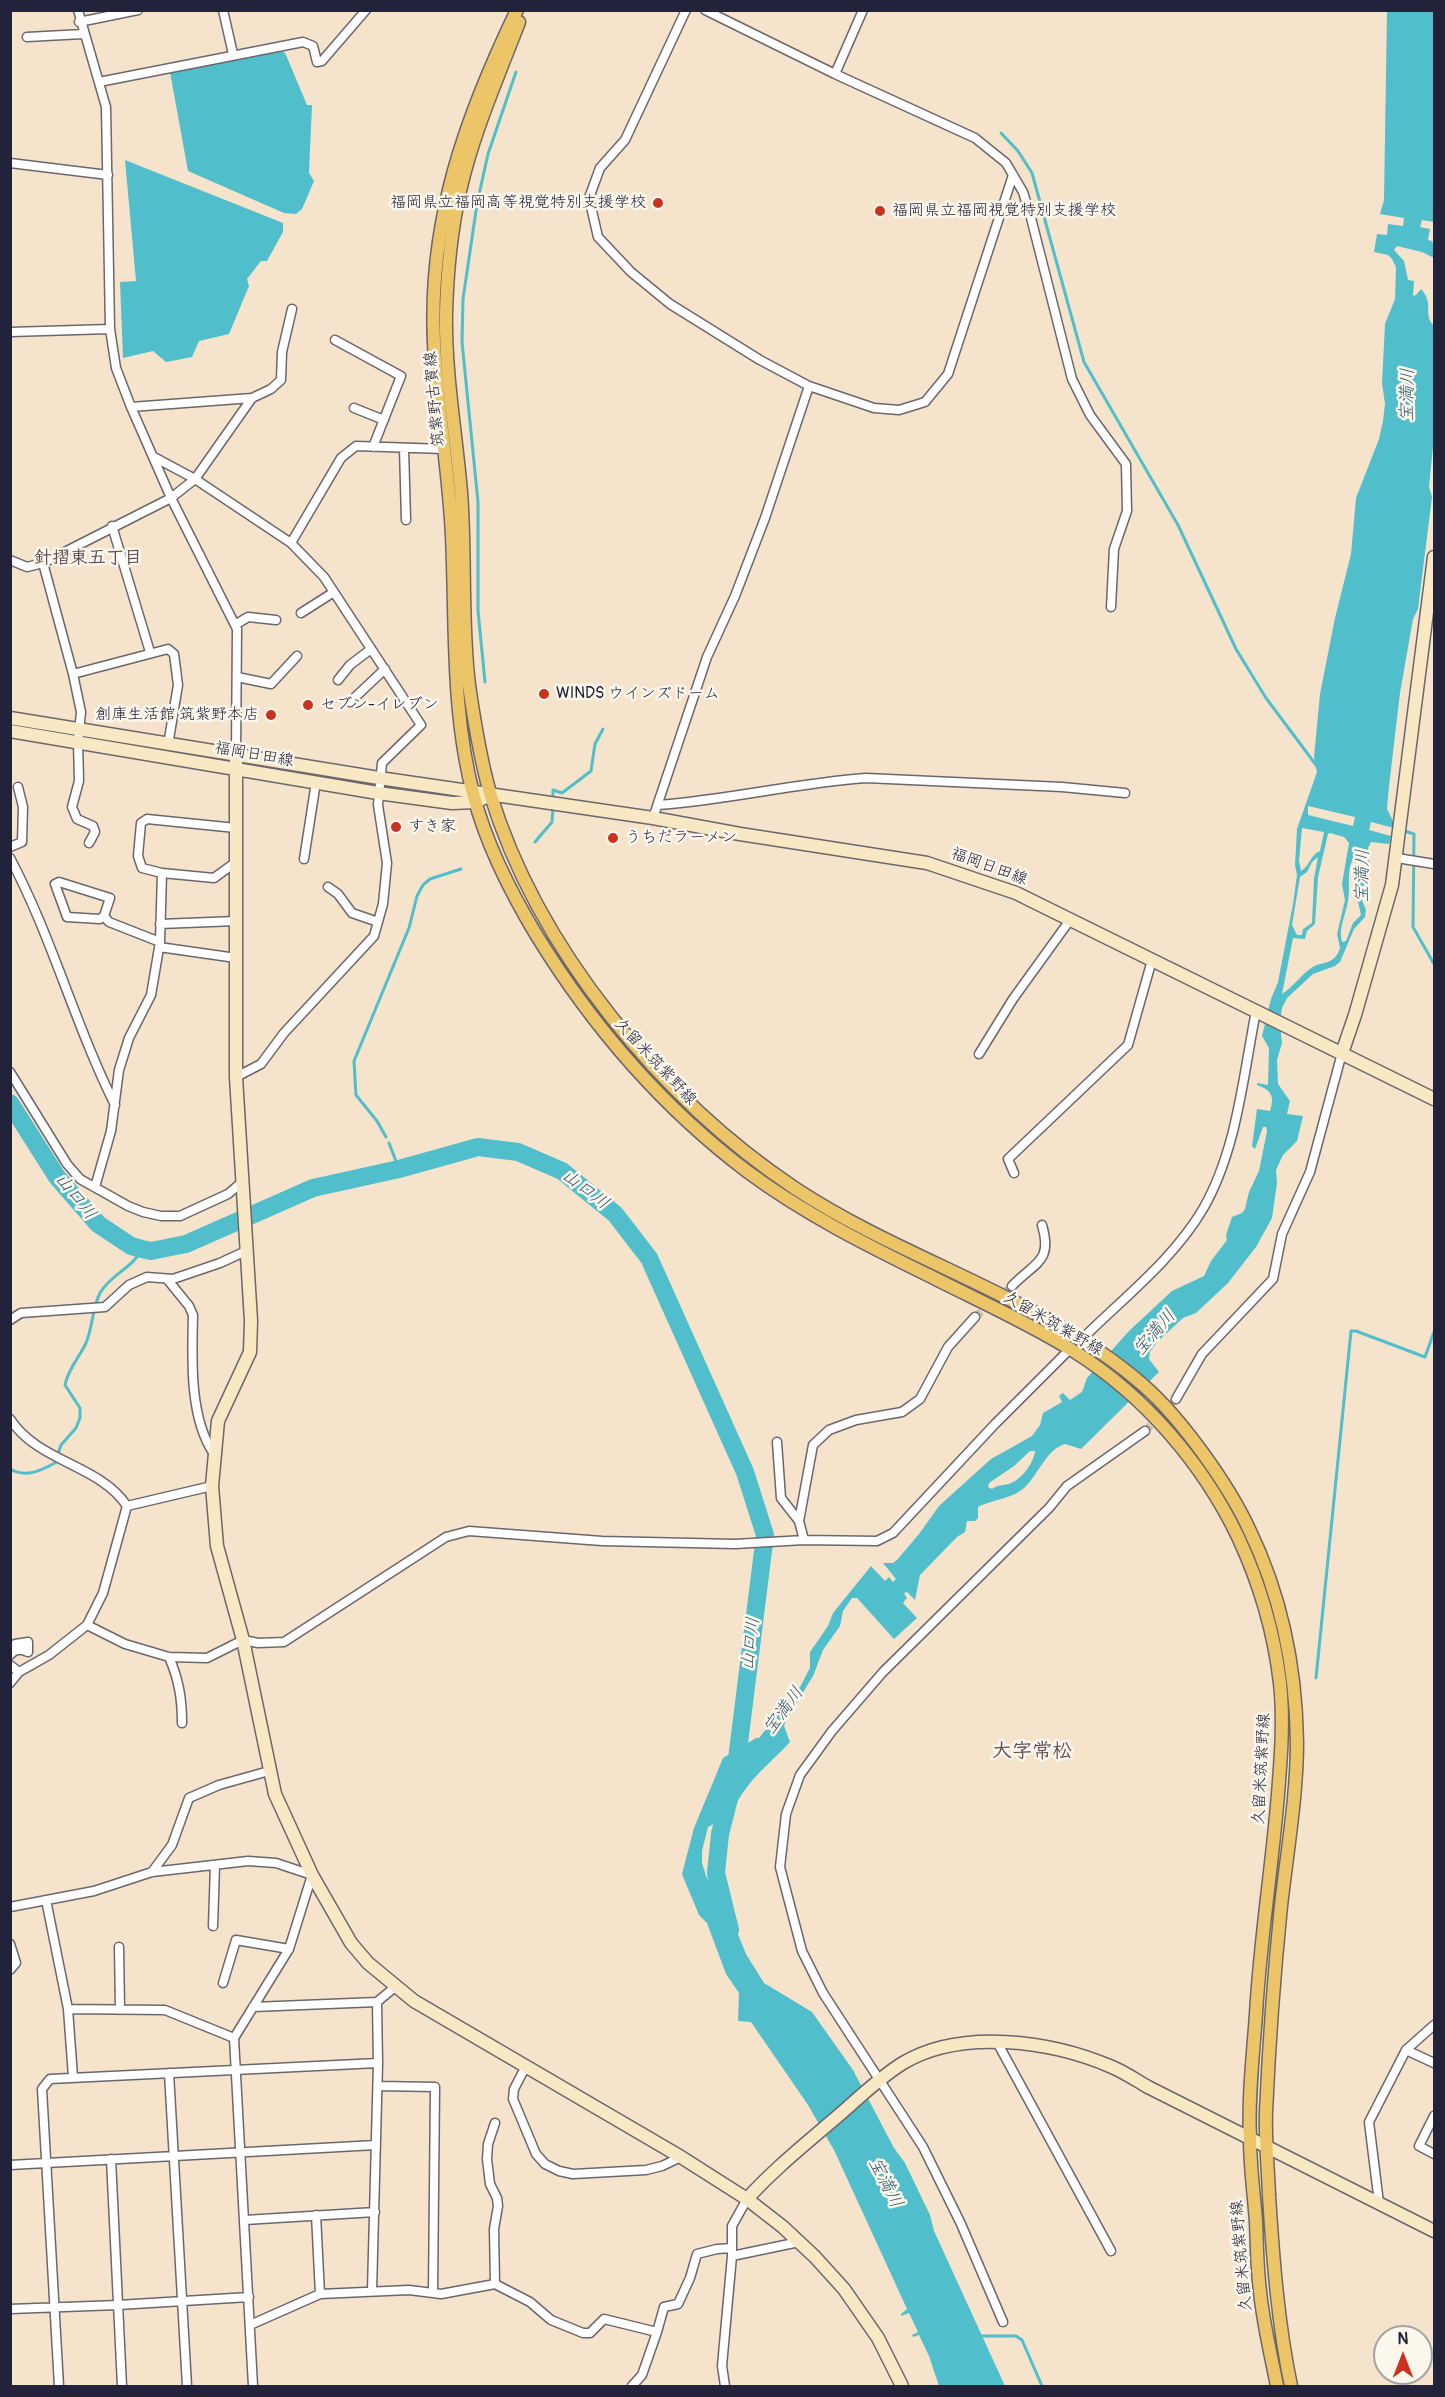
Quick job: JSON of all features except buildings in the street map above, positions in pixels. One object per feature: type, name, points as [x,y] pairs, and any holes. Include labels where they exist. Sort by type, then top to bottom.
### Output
[{"type":"main road","name":"筑紫野古賀線","points":[[474,797],[459,712],[454,645],[451,511],[434,329],[437,261],[444,206],[465,130],[492,63],[517,10]]},
{"type":"main road","name":"筑紫野古賀線","points":[[491,795],[470,686],[465,640],[461,494],[447,361],[446,318],[449,263],[461,187],[480,123],[524,10]]},
{"type":"main road","name":"久留米筑紫野線","points":[[491,795],[527,882],[560,942],[609,1016],[685,1099],[761,1163],[799,1191],[910,1252],[1036,1313],[1084,1342],[1142,1384],[1207,1460],[1248,1525],[1268,1572],[1285,1629],[1294,1689],[1297,1748],[1280,1918],[1266,2116],[1266,2147],[1277,2289],[1291,2386]]},
{"type":"main road","name":"久留米筑紫野線","points":[[474,797],[509,886],[571,989],[637,1072],[673,1108],[752,1175],[795,1202],[852,1236],[1075,1352],[1132,1395],[1168,1432],[1195,1466],[1235,1530],[1255,1575],[1271,1630],[1281,1689],[1282,1750],[1276,1828],[1256,2004],[1250,2139],[1260,2292],[1277,2386]]},
{"type":"street","points":[[78,10],[79,22],[106,107],[110,329],[116,368],[130,407],[171,498],[237,629],[236,1077],[251,1321],[249,1352],[218,1421],[212,1486],[216,1546],[243,1640],[275,1794],[312,1875],[351,1943],[368,1963],[395,1987],[436,2016],[681,2157],[747,2199],[799,2242],[827,2269],[878,2338],[902,2386]]},
{"type":"street","points":[[79,22],[138,10]]},
{"type":"street","points":[[223,10],[233,54]]},
{"type":"street","points":[[99,82],[303,42],[313,46],[317,62],[322,61],[366,10]]},
{"type":"street","points":[[686,10],[625,140],[600,168],[589,198],[598,237],[631,272],[670,304],[760,360],[809,386],[874,408],[899,410],[926,402],[948,374],[1013,175]]},
{"type":"street","points":[[705,10],[835,74],[975,138],[1000,157],[1013,175],[1023,192],[1030,214],[1072,380],[1090,416],[1126,464],[1127,511],[1114,549],[1111,607]]},
{"type":"street","points":[[835,74],[864,10]]},
{"type":"street","points":[[27,38],[83,34]]},
{"type":"street","points":[[10,164],[108,175]]},
{"type":"street","points":[[130,407],[252,399],[271,389],[281,380],[282,352],[292,309]]},
{"type":"street","points":[[10,332],[110,329]]},
{"type":"street","points":[[335,340],[401,376],[373,447]]},
{"type":"street","points":[[653,818],[706,657],[735,596],[765,518],[809,386]]},
{"type":"street","points":[[10,560],[27,567],[43,563],[171,498],[195,479],[252,399]]},
{"type":"street","points":[[354,408],[384,420]]},
{"type":"street","points":[[291,543],[341,458],[356,446],[444,449]]},
{"type":"street","points":[[404,448],[406,520]]},
{"type":"street","points":[[154,457],[195,479],[291,543],[324,577],[421,725],[382,763],[378,805],[387,863],[383,904],[374,936],[284,1033],[261,1064],[236,1077]]},
{"type":"street","points":[[112,526],[150,652]]},
{"type":"street","points":[[1176,1399],[1202,1354],[1273,1279],[1282,1234],[1310,1172],[1338,1051],[1389,896],[1396,858],[1434,557]]},
{"type":"street","points":[[43,563],[81,712],[78,742],[80,781],[72,807],[77,819],[93,826],[95,832],[89,843]]},
{"type":"street","points":[[301,613],[334,592]]},
{"type":"street","points":[[235,625],[248,617],[276,620]]},
{"type":"street","points":[[73,674],[168,649],[174,654],[178,686],[168,745]]},
{"type":"street","points":[[338,680],[350,665],[371,649]]},
{"type":"street","points":[[237,677],[271,684],[297,656]]},
{"type":"street","points":[[350,702],[385,669]]},
{"type":"street","name":"福岡日田線","points":[[10,718],[379,778],[474,797]]},
{"type":"street","name":"福岡日田線","points":[[10,731],[378,793],[452,803],[491,795],[653,818],[927,863],[1016,893],[1434,1099]]},
{"type":"street","points":[[658,805],[699,802],[833,780],[866,778],[1062,787],[1125,793]]},
{"type":"street","points":[[304,859],[316,782]]},
{"type":"street","points":[[10,847],[22,842],[23,807],[18,787]]},
{"type":"street","points":[[236,828],[147,819],[141,823],[138,856],[142,868],[162,873],[214,878],[236,862]]},
{"type":"street","points":[[10,858],[27,889],[77,1021],[116,1105]]},
{"type":"street","points":[[1396,858],[1434,864]]},
{"type":"street","points":[[95,1187],[111,1131],[119,1070],[129,1038],[151,995],[159,944],[162,873]]},
{"type":"street","points":[[59,882],[110,898],[104,916],[100,919],[67,917],[55,884],[59,882]]},
{"type":"street","points":[[328,888],[338,894],[352,913],[378,922]]},
{"type":"street","points":[[104,916],[109,922],[159,944],[236,958]]},
{"type":"street","points":[[979,1054],[1012,999],[1070,920]]},
{"type":"street","points":[[160,924],[236,921]]},
{"type":"street","points":[[1014,1173],[1008,1159],[1128,1045],[1152,960]]},
{"type":"street","points":[[1084,1342],[1168,1255],[1202,1210],[1218,1178],[1230,1140],[1259,1012]]},
{"type":"street","points":[[10,1072],[67,1164],[81,1179],[143,1212],[161,1216],[180,1216],[242,1186]]},
{"type":"street","points":[[1012,1286],[1046,1254],[1047,1241],[1042,1225]]},
{"type":"street","points":[[10,1320],[21,1313],[105,1307],[129,1285],[147,1277],[173,1279],[220,1263],[246,1246]]},
{"type":"street","points":[[167,1279],[189,1306],[193,1316],[193,1381],[205,1441],[214,1454]]},
{"type":"street","points":[[802,1541],[799,1521],[813,1445],[829,1430],[856,1420],[902,1412],[920,1399],[948,1347],[975,1317]]},
{"type":"street","points":[[87,1625],[125,1644],[169,1658],[207,1658],[243,1640],[258,1644],[284,1642],[446,1537],[469,1531],[602,1541],[735,1544],[877,1541],[893,1533],[995,1424],[1075,1352]]},
{"type":"street","points":[[11,1420],[30,1443],[99,1479],[120,1496],[127,1506]]},
{"type":"street","points":[[1003,2322],[961,2224],[923,2147],[876,2084],[866,2062],[823,1993],[802,1951],[792,1920],[780,1867],[786,1814],[800,1775],[832,1731],[883,1672],[1050,1508],[1067,1486],[1145,1431]]},
{"type":"street","points":[[777,1442],[781,1498],[799,1521]]},
{"type":"street","points":[[127,1506],[212,1486]]},
{"type":"street","points":[[10,1683],[20,1672],[49,1655],[87,1625],[103,1593],[127,1506]]},
{"type":"street","points":[[10,1648],[15,1644],[28,1642],[28,1652],[21,1649],[10,1655]]},
{"type":"street","points":[[169,1658],[178,1679],[182,1697],[182,1723]]},
{"type":"street","points":[[10,1665],[20,1672]]},
{"type":"street","points":[[152,1872],[172,1845],[189,1798],[219,1785],[269,1771]]},
{"type":"street","points":[[11,1906],[94,1891],[152,1872],[248,1861],[276,1863],[312,1875]]},
{"type":"street","points":[[213,1926],[215,1865]]},
{"type":"street","points":[[253,2386],[234,2038],[289,1949],[312,1875]]},
{"type":"street","points":[[46,1900],[68,2009],[73,2077]]},
{"type":"street","points":[[223,1983],[236,1940],[289,1949]]},
{"type":"street","points":[[10,1944],[16,1964],[10,1970]]},
{"type":"street","points":[[119,1947],[120,2010]]},
{"type":"street","points":[[253,2007],[377,2002],[395,1987]]},
{"type":"street","points":[[372,2291],[378,2086],[377,2002]]},
{"type":"street","points":[[68,2009],[165,2010],[234,2038]]},
{"type":"street","points":[[1379,2203],[1369,2122],[1406,2050],[1434,2025]]},
{"type":"street","points":[[997,2042],[1111,2251]]},
{"type":"street","points":[[725,2386],[722,2366],[732,2252],[732,2226],[747,2199],[813,2137],[876,2084],[904,2063],[933,2050],[997,2042],[1042,2046],[1113,2067],[1434,2231]]},
{"type":"street","points":[[1406,2050],[1434,2063]]},
{"type":"street","points":[[59,2386],[42,2089],[50,2079],[378,2063]]},
{"type":"street","points":[[526,2066],[514,2089],[513,2098],[536,2154],[545,2164],[558,2171],[573,2174],[646,2170],[662,2166],[681,2157]]},
{"type":"street","points":[[169,2073],[187,2386]]},
{"type":"street","points":[[378,2086],[435,2087],[433,2292]]},
{"type":"street","points":[[1434,2116],[1419,2146],[1434,2154]]},
{"type":"street","points":[[495,2123],[488,2144],[487,2159],[490,2184],[497,2198],[494,2229],[495,2284]]},
{"type":"street","points":[[10,2165],[376,2145]]},
{"type":"street","points":[[111,2159],[122,2386]]},
{"type":"street","points":[[245,2220],[375,2212]]},
{"type":"street","points":[[316,2216],[320,2294]]},
{"type":"street","points":[[632,2386],[642,2375],[664,2307],[678,2304],[690,2278],[697,2254],[717,2249],[732,2252],[799,2242]]},
{"type":"street","points":[[250,2325],[320,2294],[372,2291],[441,2294],[495,2284],[530,2302],[551,2320],[583,2333],[590,2333],[604,2319],[657,2332]]},
{"type":"street","points":[[10,2309],[249,2297]]},
{"type":"water","name":"宝満川","points":[[1387,11],[1434,11],[1434,222],[1422,220],[1420,227],[1430,229],[1428,240],[1432,241],[1434,246],[1434,258],[1422,252],[1397,246],[1394,250],[1404,261],[1408,280],[1414,281],[1413,296],[1421,289],[1425,294],[1429,317],[1434,326],[1434,436],[1429,487],[1432,497],[1418,609],[1413,619],[1400,693],[1389,786],[1387,809],[1395,825],[1394,828],[1371,822],[1369,830],[1391,836],[1389,844],[1371,842],[1368,848],[1369,862],[1361,898],[1366,910],[1365,917],[1354,929],[1340,962],[1313,974],[1287,998],[1282,1008],[1280,1024],[1282,1043],[1277,1060],[1278,1084],[1290,1101],[1287,1114],[1303,1116],[1297,1141],[1283,1155],[1276,1170],[1277,1183],[1272,1218],[1256,1247],[1228,1283],[1196,1313],[1183,1318],[1157,1342],[1150,1352],[1149,1359],[1159,1372],[1081,1449],[1065,1444],[1059,1447],[1048,1456],[1031,1481],[1021,1490],[978,1507],[978,1518],[975,1521],[967,1521],[965,1532],[957,1537],[920,1575],[915,1600],[907,1592],[904,1593],[907,1598],[903,1603],[917,1618],[894,1639],[857,1598],[852,1598],[843,1611],[840,1626],[823,1650],[813,1676],[786,1720],[784,1726],[790,1742],[757,1775],[743,1793],[732,1814],[708,1827],[702,1851],[702,1863],[706,1876],[732,1920],[746,1954],[764,1983],[812,2012],[853,2070],[894,2148],[905,2163],[1005,2386],[939,2386],[919,2335],[913,2337],[912,2335],[918,2332],[909,2313],[901,2316],[907,2309],[834,2150],[808,2105],[751,2022],[738,2021],[739,1993],[726,1974],[707,1923],[699,1915],[682,1874],[694,1828],[723,1758],[759,1738],[800,1687],[810,1668],[810,1652],[828,1626],[833,1613],[871,1566],[885,1581],[889,1577],[893,1582],[896,1579],[883,1563],[893,1563],[897,1560],[939,1506],[991,1459],[1032,1436],[1040,1425],[1043,1413],[1062,1402],[1059,1396],[1063,1393],[1070,1400],[1082,1392],[1087,1378],[1129,1331],[1172,1291],[1204,1276],[1211,1261],[1227,1240],[1226,1235],[1232,1217],[1242,1213],[1245,1209],[1249,1192],[1259,1171],[1267,1131],[1266,1127],[1263,1127],[1255,1149],[1252,1146],[1257,1109],[1270,1111],[1271,1106],[1272,1098],[1269,1091],[1257,1085],[1257,1083],[1268,1085],[1269,1048],[1262,1036],[1271,999],[1278,982],[1293,904],[1297,875],[1295,865],[1297,829],[1317,772],[1314,757],[1320,694],[1351,554],[1356,498],[1379,439],[1383,421],[1385,324],[1395,299],[1396,267],[1388,255],[1374,252],[1377,234],[1387,235],[1388,224],[1403,226],[1404,218],[1380,214],[1384,200]],"holes":[[[1308,806],[1355,817],[1353,826],[1308,815]],[[1302,828],[1324,832],[1320,851],[1301,871],[1299,861]],[[1328,834],[1344,837],[1349,843],[1342,884],[1345,900],[1337,934],[1340,948],[1331,961],[1314,966],[1282,994],[1293,938],[1305,939],[1307,931],[1315,924],[1318,877]],[[1359,852],[1362,852],[1365,857],[1357,897],[1361,915],[1353,923],[1346,941],[1342,942],[1341,932],[1348,901],[1351,862]],[[1318,857],[1314,879],[1312,923],[1303,929],[1302,935],[1297,935],[1292,925],[1300,877],[1307,872],[1312,862]],[[1030,1451],[1035,1451],[1027,1470],[1015,1481],[992,1489],[988,1487],[989,1483],[1014,1466]]]},
{"type":"water","points":[[284,52],[307,105],[312,105],[309,173],[314,181],[302,209],[296,214],[284,213],[188,171],[170,72]]},
{"type":"water","points":[[125,160],[283,223],[283,232],[267,261],[261,261],[247,279],[249,286],[229,334],[199,341],[192,357],[166,362],[153,351],[123,358],[120,282],[136,281]]},
{"type":"waterway","points":[[485,682],[478,611],[478,502],[462,342],[463,299],[477,204],[488,154],[516,72]]},
{"type":"waterway","points":[[1001,133],[1018,151],[1032,173],[1084,362],[1178,525],[1236,649],[1266,698],[1319,769]]},
{"type":"waterway","points":[[553,799],[553,790],[562,793],[591,771],[595,744],[603,729]]},
{"type":"waterway","points":[[535,842],[552,822],[553,806]]},
{"type":"waterway","points":[[1401,830],[1414,834],[1413,927],[1434,964]]},
{"type":"waterway","points":[[386,1137],[377,1121],[356,1095],[354,1061],[409,928],[417,896],[423,885],[430,879],[461,869]]},
{"type":"waterway","name":"山口川","points":[[10,1103],[57,1177],[98,1224],[131,1246],[151,1251],[186,1244],[313,1188],[399,1169],[478,1147],[518,1152],[562,1171],[615,1214],[649,1258],[745,1472],[765,1535],[735,1775],[720,1834],[716,1873],[730,1930]]},
{"type":"waterway","points":[[389,1143],[399,1169]]},
{"type":"waterway","points":[[10,1469],[27,1473],[38,1471],[55,1463],[61,1445],[76,1428],[80,1418],[80,1408],[65,1385],[86,1343],[97,1299],[105,1286],[133,1261],[142,1249]]},
{"type":"waterway","points":[[1316,1678],[1351,1331],[1425,1357],[1434,1332]]},
{"type":"waterway","points":[[980,2336],[1016,2336],[1022,2340],[1042,2386]]},
{"type":"tunnel","points":[[975,1317],[1012,1286]]},
{"type":"tunnel","points":[[1145,1431],[1176,1399]]},
{"type":"place","name":"福岡県立福岡高等視覚特別支援学校","points":[[658,203]]},
{"type":"place","name":"福岡県立福岡視覚特別支援学校","points":[[880,211]]},
{"type":"place","name":"WINDS ウインズドーム","points":[[544,694]]},
{"type":"place","name":"セブン-イレブン","points":[[308,705]]},
{"type":"place","name":"創庫生活館 筑紫野本店","points":[[271,715]]},
{"type":"place","name":"すき家","points":[[396,827]]},
{"type":"place","name":"うちだラーメン","points":[[613,838]]},
{"type":"district","name":"針摺東五丁目","points":[[88,558]]},
{"type":"district","name":"大字常松","points":[[1032,1752]]}]
